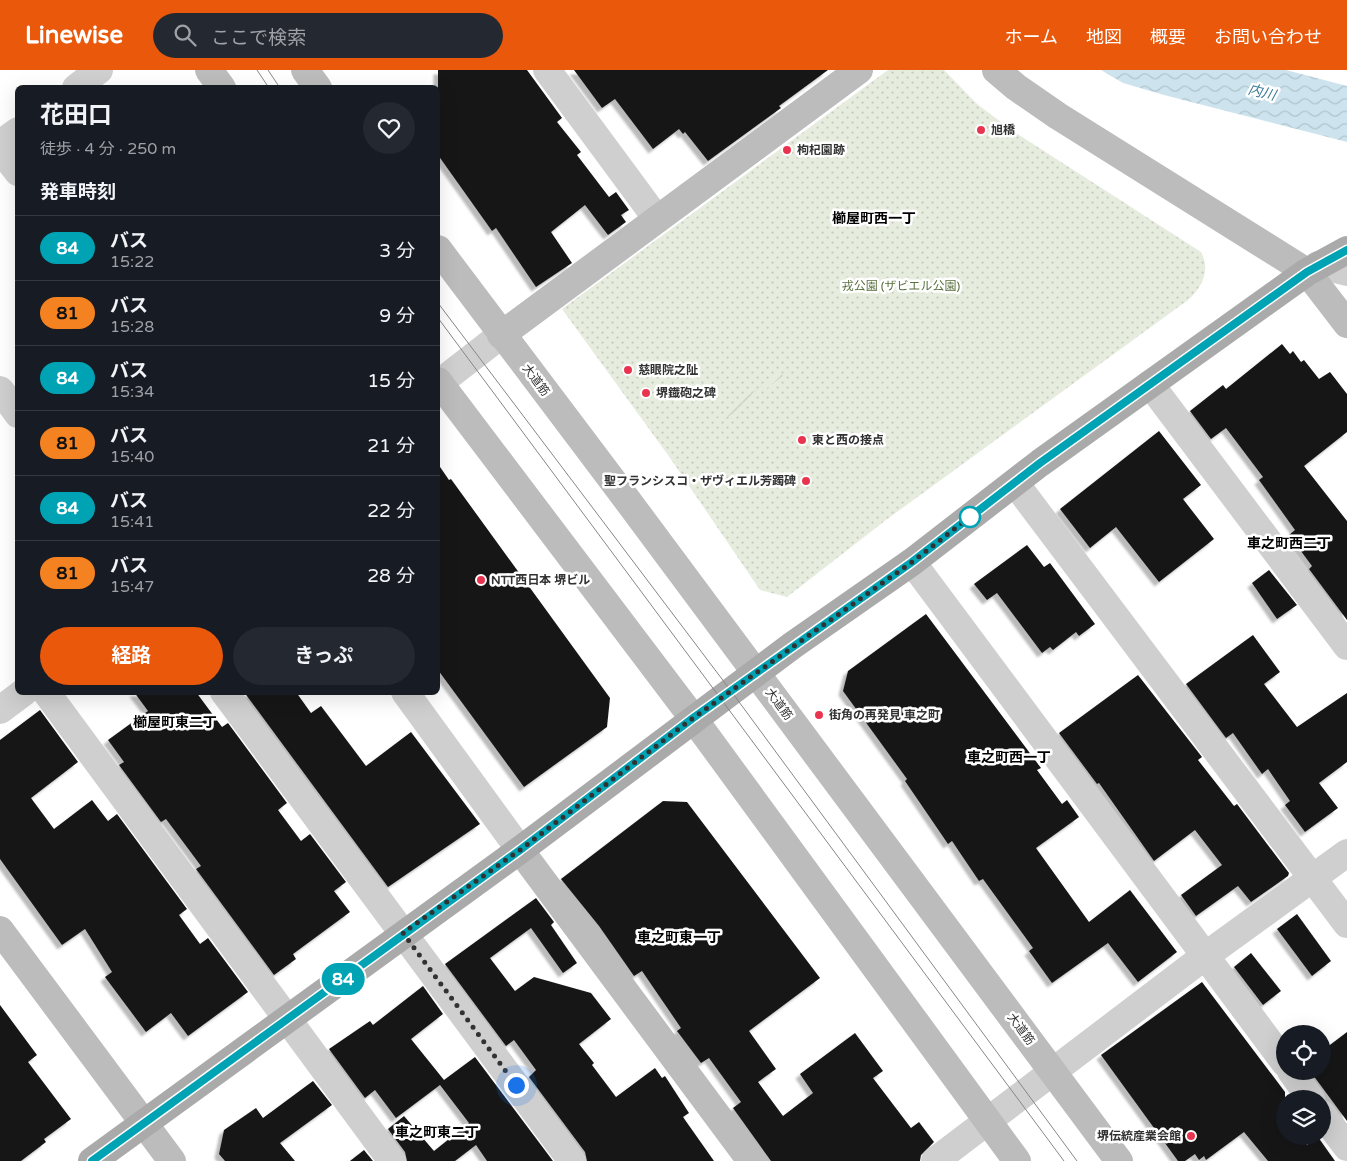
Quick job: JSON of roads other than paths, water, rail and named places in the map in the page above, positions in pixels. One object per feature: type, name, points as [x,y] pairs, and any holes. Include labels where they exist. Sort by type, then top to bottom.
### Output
[{"type":"main road","points":[[92,1161],[288,1020],[403,933],[520,850],[693,718],[912,562],[1015,483],[1150,384],[1312,268],[1347,250]]},
{"type":"street","points":[[80,85],[99,70]]},
{"type":"street","points":[[209,70],[220,85]]},
{"type":"street","points":[[305,70],[316,85]]},
{"type":"street","points":[[547,70],[656,219]]},
{"type":"street","points":[[440,381],[656,219],[859,70]]},
{"type":"street","points":[[996,70],[1058,116],[1312,268],[1347,272]]},
{"type":"street","points":[[0,144],[15,133]]},
{"type":"street","points":[[0,149],[15,168]]},
{"type":"street","name":"大道筋","points":[[440,252],[501,335],[622,492],[1119,1161]]},
{"type":"street","points":[[1312,268],[1347,324]]},
{"type":"street","points":[[1150,384],[1347,646]]},
{"type":"street","points":[[440,386],[693,718],[1017,1161]]},
{"type":"street","points":[[0,390],[15,410]]},
{"type":"street","points":[[1015,483],[1314,877],[1347,924]]},
{"type":"street","points":[[912,562],[1276,1052]]},
{"type":"street","points":[[0,710],[20,695]]},
{"type":"street","points":[[48,695],[392,1161]]},
{"type":"street","points":[[226,695],[572,1161]]},
{"type":"street","points":[[407,695],[751,1161]]},
{"type":"street","points":[[935,1161],[1205,956],[1347,853]]},
{"type":"street","points":[[0,930],[172,1161]]},
{"type":"street","points":[[1331,1126],[1347,1147]]},
{"type":"water","name":"内川","points":[[1101,70],[1286,70],[1347,86],[1347,142],[1123,83]]},
{"type":"tram line","points":[[257,70],[267,85]]},
{"type":"tram line","points":[[268,70],[278,85]]},
{"type":"tram line","points":[[440,306],[731,691],[1077,1161]]},
{"type":"tram line","points":[[440,321],[1064,1161]]},
{"type":"place","name":"旭橋","points":[[981,130]]},
{"type":"place","name":"枸杞園跡","points":[[787,150]]},
{"type":"place","name":"慈眼院之阯","points":[[628,370]]},
{"type":"place","name":"堺鐡砲之碑","points":[[646,393]]},
{"type":"place","name":"東と西の接点","points":[[802,440]]},
{"type":"place","name":"聖フランシスコ・ザヴィエル芳躅碑","points":[[806,481]]},
{"type":"place","name":"NTT西日本 堺ビル","points":[[481,580]]},
{"type":"place","name":"街角の再発見 車之町","points":[[819,715]]},
{"type":"place","name":"堺伝統産業会館","points":[[1191,1136]]},
{"type":"district","name":"櫛屋町西一丁","points":[[874,218]]},
{"type":"district","name":"車之町西二丁","points":[[1289,543]]},
{"type":"district","name":"櫛屋町東二丁","points":[[175,722]]},
{"type":"district","name":"車之町西一丁","points":[[1009,757]]},
{"type":"district","name":"車之町東一丁","points":[[679,937]]},
{"type":"district","name":"車之町東二丁","points":[[437,1132]]},
{"type":"park label","name":"戎公園 (ザビエル公園)","points":[[901,286]]}]
